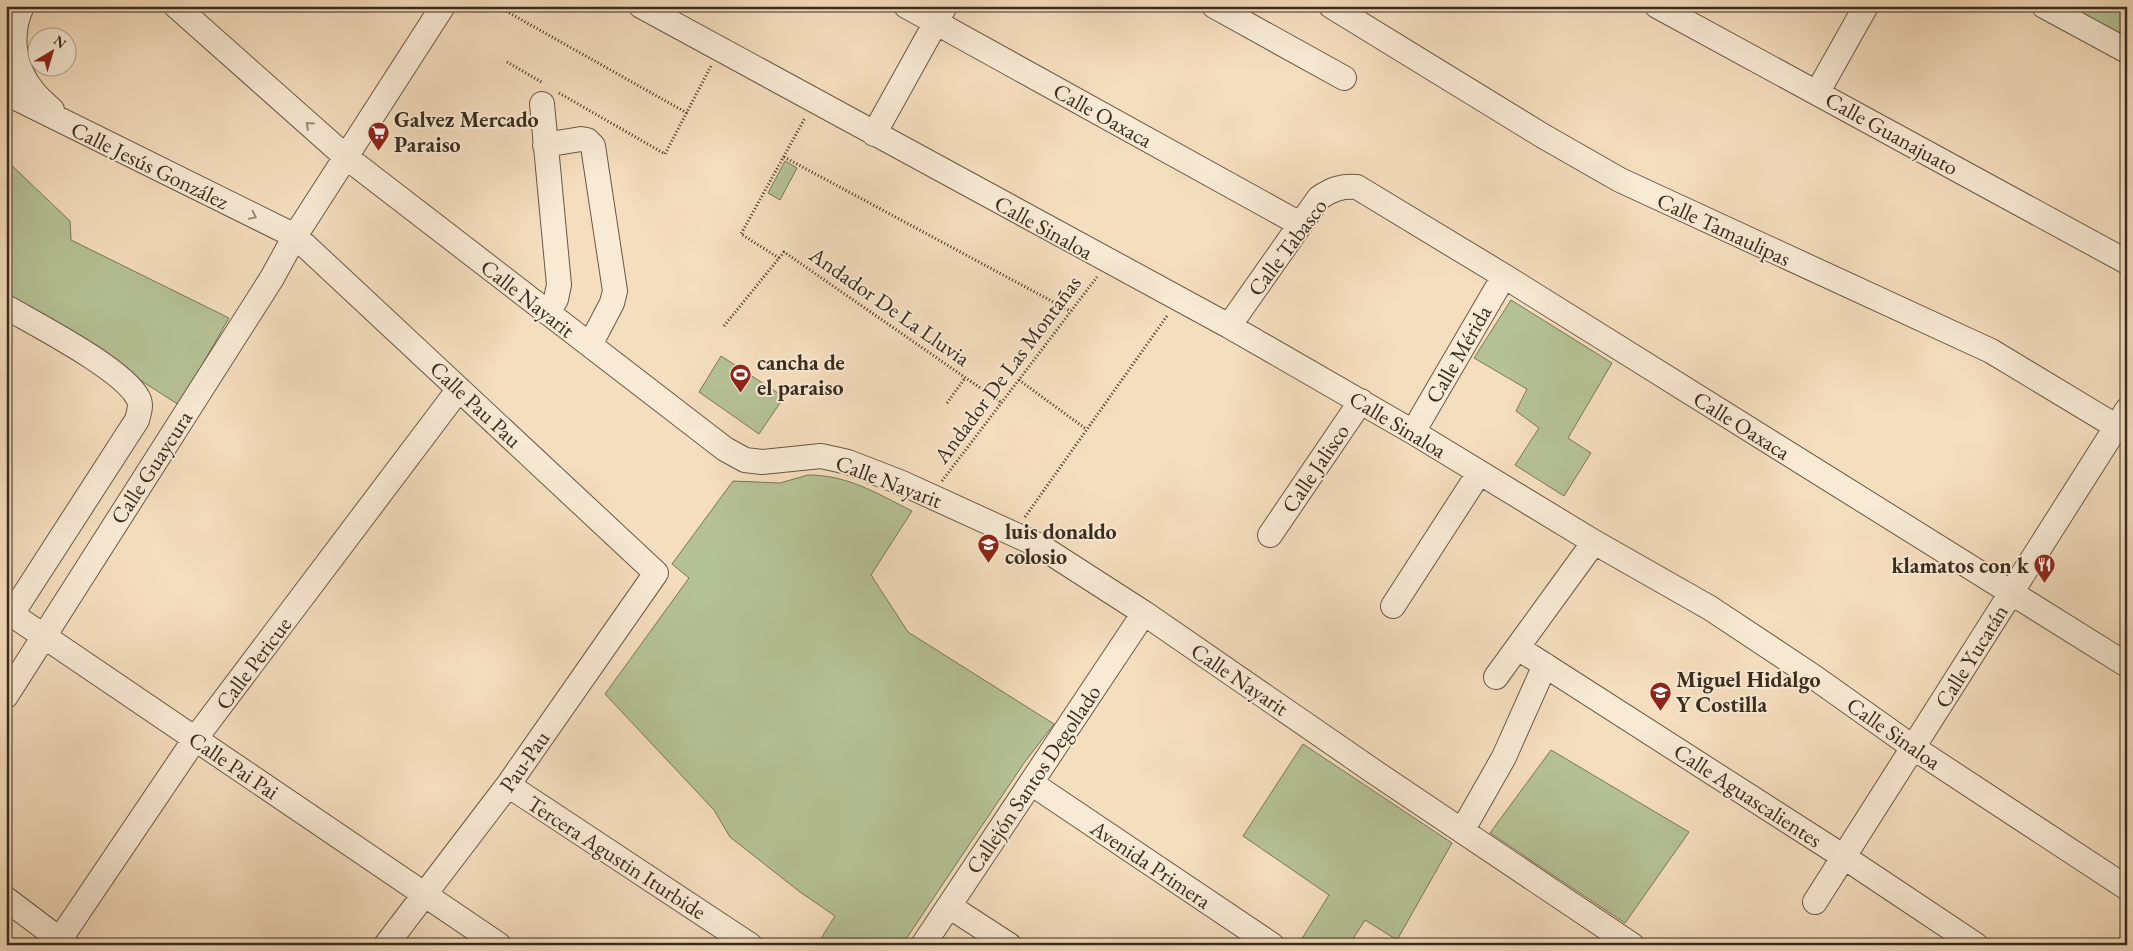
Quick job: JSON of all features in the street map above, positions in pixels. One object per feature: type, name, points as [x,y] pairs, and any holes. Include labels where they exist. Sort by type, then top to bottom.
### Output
[{"type":"street","name":"Calle Nayarit","points":[[176,6],[346,157],[725,449],[745,460],[762,462],[821,456],[848,462],[931,495],[1040,546],[1144,613],[1632,945]]},
{"type":"street","points":[[346,157],[443,6]]},
{"type":"street","name":"Calle Sinaloa","points":[[641,6],[1228,326],[1413,432],[1594,542],[1710,608],[1814,677],[1914,748],[2127,888]]},
{"type":"street","name":"Calle Oaxaca","points":[[906,6],[940,14],[1300,224]]},
{"type":"street","points":[[1214,6],[1344,78]]},
{"type":"street","name":"Calle Tamaulipas","points":[[1331,6],[1543,136],[1620,180],[1991,351],[2123,424]]},
{"type":"street","name":"Calle Guanajuato","points":[[1656,6],[2127,262]]},
{"type":"street","points":[[1817,93],[1866,6]]},
{"type":"street","points":[[2044,6],[2127,51]]},
{"type":"street","points":[[15,11],[15,54],[22,73],[33,91],[68,125]]},
{"type":"street","points":[[874,134],[940,14]]},
{"type":"street","name":"Calle Jesús González","points":[[6,93],[295,236]]},
{"type":"street","points":[[548,313],[556,299],[559,285],[545,145],[549,94]]},
{"type":"street","points":[[545,145],[581,139],[587,140],[593,146],[615,290],[612,303],[590,345]]},
{"type":"street","name":"Calle Guaycura","points":[[6,696],[272,278],[295,236],[346,157]]},
{"type":"street","name":"Calle Tabasco","points":[[1228,326],[1319,198],[1330,190],[1344,186],[1357,187]]},
{"type":"street","name":"Calle Oaxaca","points":[[1357,187],[1504,276],[2127,665]]},
{"type":"street","name":"Calle Pau Pau","points":[[295,236],[656,573]]},
{"type":"street","name":"Calle Mérida","points":[[1413,432],[1504,276]]},
{"type":"street","name":"Calle Pai Pai","points":[[6,307],[107,368],[127,384],[138,398],[140,409],[137,420],[17,606],[16,614],[20,620],[499,945]]},
{"type":"street","name":"Calle Pericue","points":[[61,943],[195,739],[459,390]]},
{"type":"street","name":"Calle Jalisco","points":[[1270,535],[1360,401]]},
{"type":"street","name":"Calle Yucatán","points":[[1815,902],[1914,748],[2010,593],[2123,424]]},
{"type":"street","points":[[1393,606],[1479,473]]},
{"type":"street","points":[[1496,677],[1594,542]]},
{"type":"street","name":"Pau-Pau","points":[[386,945],[508,785],[656,573]]},
{"type":"street","name":"Callejón Santos Degollado","points":[[923,945],[1144,613]]},
{"type":"street","name":"Calle Aguascalientes","points":[[1518,648],[1844,857],[1976,945]]},
{"type":"street","points":[[1462,831],[1504,757],[1545,665]]},
{"type":"street","name":"Avenida Primera","points":[[1031,783],[1272,945]]},
{"type":"street","name":"Tercera Agustin Iturbide","points":[[508,785],[750,945]]},
{"type":"street","points":[[6,899],[61,943]]},
{"type":"street","points":[[949,906],[1009,945]]},
{"type":"path","points":[[497,6],[687,112]]},
{"type":"path","points":[[507,62],[549,94],[665,154],[720,50]]},
{"type":"path","points":[[724,326],[779,258],[741,234],[806,116]]},
{"type":"path","points":[[784,157],[1070,311]]},
{"type":"path","name":"Andador De La Lluvia","points":[[779,258],[784,252],[1002,404]]},
{"type":"path","name":"Andador De Las Montañas","points":[[931,495],[1108,262]]},
{"type":"path","points":[[1024,518],[1168,315]]},
{"type":"path","points":[[947,403],[965,378]]},
{"type":"path","points":[[1019,380],[1086,429]]},
{"type":"green space","points":[[2058,6],[2127,6],[2127,43]]},
{"type":"green space","points":[[6,160],[70,221],[71,240],[229,318],[179,405],[6,294]]},
{"type":"green space","points":[[785,161],[797,168],[780,200],[768,193]]},
{"type":"green space","points":[[1511,300],[1612,363],[1568,438],[1591,453],[1564,496],[1515,465],[1539,428],[1516,411],[1527,389],[1474,358]]},
{"type":"green space","name":"cancha de el paraiso","points":[[721,356],[784,397],[759,434],[699,392]]},
{"type":"green space","points":[[808,475],[836,478],[862,486],[912,511],[871,575],[908,632],[1054,724],[1024,763],[902,945],[817,945],[835,916],[800,892],[730,837],[714,810],[605,694],[689,578],[672,564],[733,481],[780,483]]},
{"type":"green space","points":[[1303,744],[1452,843],[1397,940],[1365,920],[1349,945],[1298,945],[1329,895],[1243,836]]},
{"type":"green space","points":[[1551,750],[1689,832],[1625,923],[1490,833]]},
{"type":"place","name":"Galvez Mercado Paraiso","points":[[378,151]]},
{"type":"place","name":"cancha de el paraiso","points":[[741,394]]},
{"type":"place","name":"luis donaldo colosio","points":[[989,563]]},
{"type":"place","name":"klamatos con k","points":[[2045,584]]},
{"type":"place","name":"Miguel Hidalgo Y Costilla","points":[[1660,711]]}]
